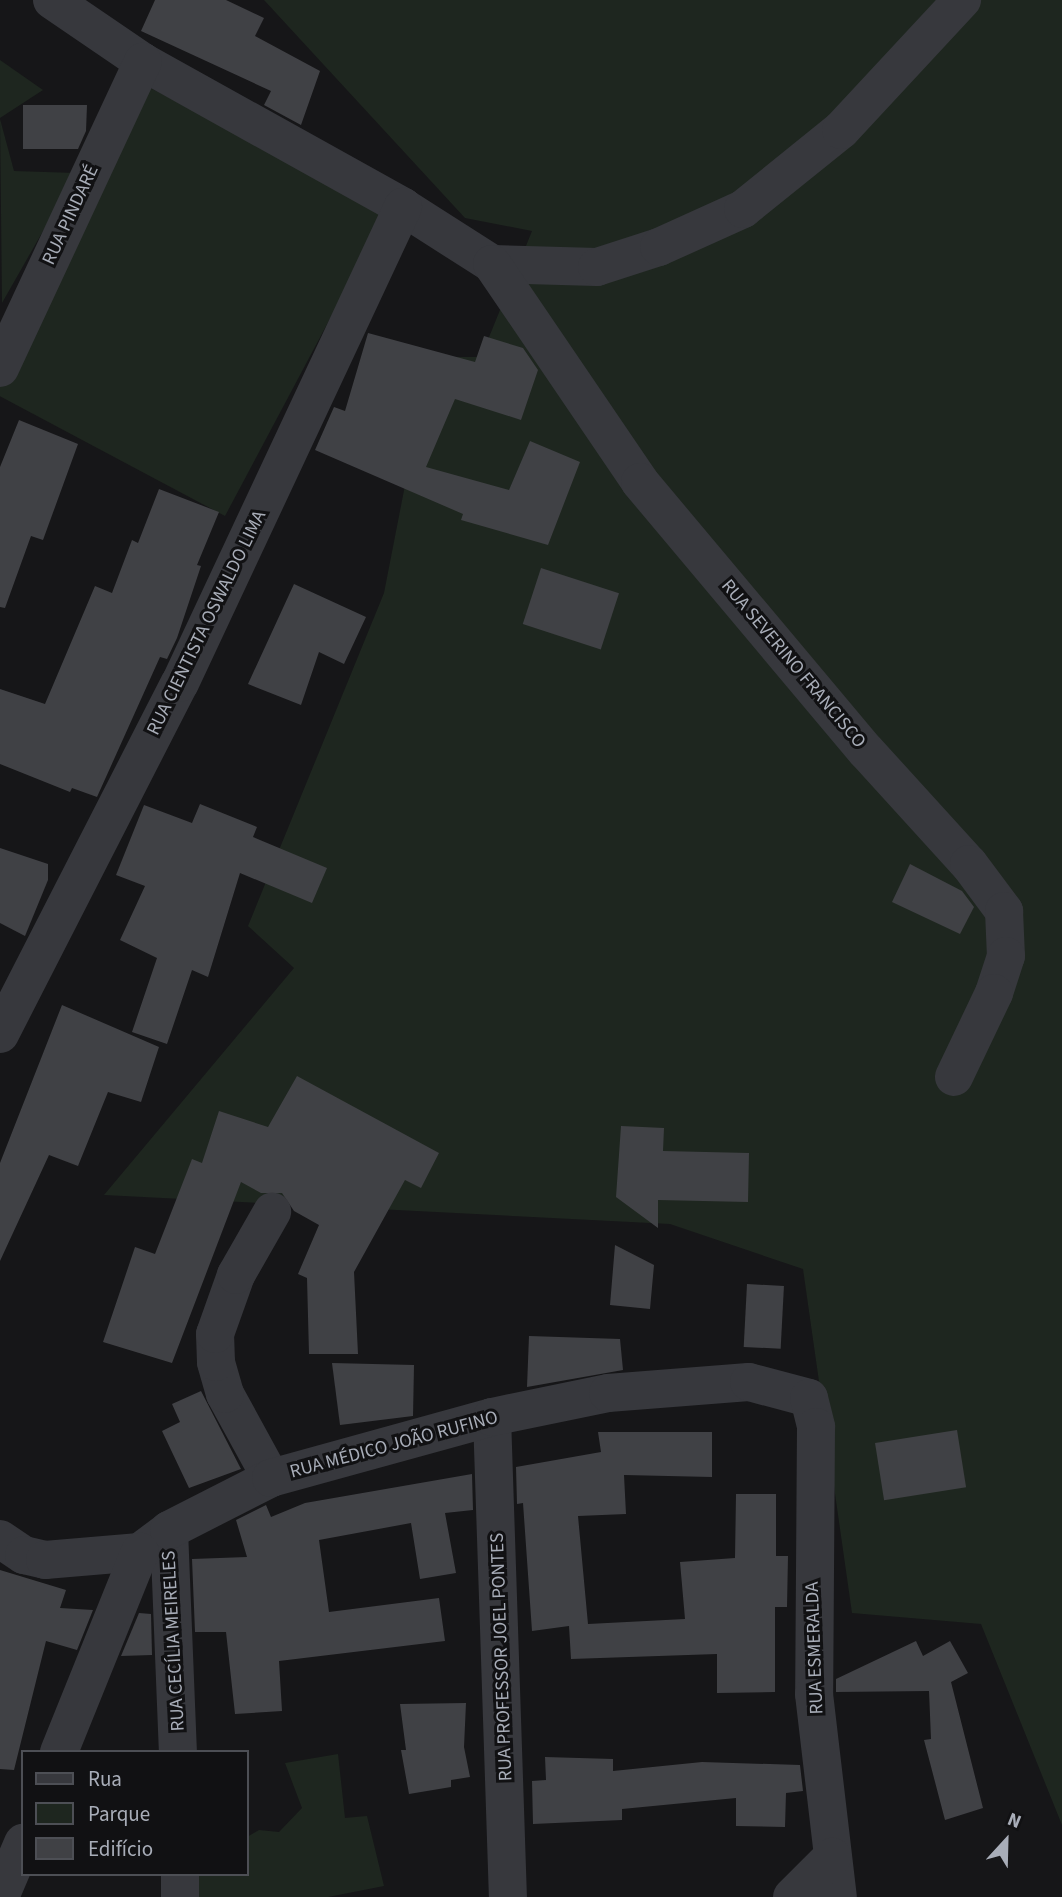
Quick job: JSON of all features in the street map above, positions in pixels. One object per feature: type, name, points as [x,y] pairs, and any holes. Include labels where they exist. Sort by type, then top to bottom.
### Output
[{"type":"street","points":[[52,0],[143,62],[403,207],[492,264],[597,267],[659,247],[743,209],[841,130],[962,0]]},
{"type":"street","name":"RUA PINDARÉ","points":[[0,368],[143,62]]},
{"type":"street","name":"RUA CIENTISTA OSWALDO LIMA","points":[[0,1034],[180,683],[403,207]]},
{"type":"street","name":"RUA SEVERINO FRANCISCO","points":[[492,264],[640,482],[866,751],[969,864],[1003,911],[1006,956],[994,993],[954,1077]]},
{"type":"street","points":[[271,1478],[225,1394],[216,1362],[215,1334],[236,1275],[272,1212]]},
{"type":"street","name":"RUA MÉDICO JOÃO RUFINO","points":[[0,1539],[24,1555],[45,1560],[154,1541],[271,1478],[492,1417],[608,1392],[749,1382],[810,1398]]},
{"type":"street","name":"RUA ESMERALDA","points":[[810,1398],[816,1427],[814,1694],[831,1857],[838,1897]]},
{"type":"street","name":"RUA PROFESSOR JOEL PONTES","points":[[492,1417],[508,1897]]},
{"type":"street","points":[[61,1750],[154,1541]]},
{"type":"street","name":"RUA CECÍLIA MEIRELES","points":[[154,1541],[178,1750]]},
{"type":"street","points":[[1,1897],[21,1848]]},
{"type":"street","points":[[792,1897],[831,1857]]},
{"type":"street","points":[[180,1876],[180,1897]]},
{"type":"green space","points":[[264,0],[1062,0],[1062,1825],[981,1624],[852,1613],[803,1269],[670,1224],[104,1195],[294,968],[248,926],[384,593],[430,357],[481,357],[532,231],[465,218]]},
{"type":"green space","points":[[0,60],[43,90],[0,118]]},
{"type":"green space","points":[[145,85],[386,213],[225,516],[0,396],[0,358]]},
{"type":"green space","points":[[0,119],[14,171],[76,173],[2,303]]},
{"type":"green space","points":[[338,1754],[345,1818],[367,1816],[384,1886],[328,1897],[194,1897],[195,1876],[248,1876],[248,1836],[259,1830],[279,1832],[302,1808],[285,1763]]},
{"type":"building","points":[[155,0],[226,0],[264,18],[255,36],[320,71],[301,125],[264,105],[271,91],[141,31]]},
{"type":"building","points":[[23,105],[87,105],[86,131],[78,149],[23,149]]},
{"type":"building","points":[[368,333],[475,362],[484,336],[523,348],[538,370],[521,420],[455,399],[426,467],[509,490],[530,441],[580,462],[548,545],[461,520],[463,514],[315,450],[334,407],[345,411]]},
{"type":"building","points":[[19,420],[78,444],[43,540],[31,536],[5,608],[0,607],[0,467]]},
{"type":"building","points":[[159,489],[219,512],[197,565],[201,566],[177,638],[167,659],[160,657],[97,797],[72,788],[70,792],[0,764],[0,689],[45,704],[95,586],[112,593],[132,540],[138,543]]},
{"type":"building","points":[[541,568],[619,593],[601,649],[523,624]]},
{"type":"building","points":[[294,584],[366,617],[344,664],[319,652],[301,705],[248,684]]},
{"type":"building","points":[[200,804],[257,827],[253,837],[327,868],[312,903],[240,873],[208,977],[192,970],[167,1044],[132,1032],[157,958],[120,940],[145,886],[116,875],[144,805],[192,823]]},
{"type":"building","points":[[0,848],[48,864],[48,880],[25,936],[0,923]]},
{"type":"building","points":[[910,864],[962,891],[974,907],[960,934],[892,902]]},
{"type":"building","points":[[62,1005],[159,1047],[141,1102],[108,1092],[78,1166],[49,1155],[0,1261],[0,1163]]},
{"type":"building","points":[[297,1076],[439,1153],[421,1188],[405,1180],[354,1272],[358,1354],[309,1354],[307,1278],[298,1274],[319,1225],[294,1211],[282,1193],[261,1193],[241,1182],[172,1363],[103,1342],[135,1247],[155,1254],[192,1159],[202,1163],[219,1111],[268,1127]]},
{"type":"building","points":[[621,1126],[664,1128],[663,1151],[749,1153],[748,1202],[658,1200],[658,1228],[616,1197]]},
{"type":"building","points":[[615,1245],[654,1265],[650,1309],[610,1305]]},
{"type":"building","points":[[747,1284],[784,1286],[781,1349],[744,1347]]},
{"type":"building","points":[[529,1336],[620,1339],[623,1370],[527,1387]]},
{"type":"building","points":[[332,1363],[414,1365],[413,1416],[340,1425]]},
{"type":"building","points":[[201,1391],[241,1469],[189,1488],[162,1431],[180,1422],[172,1404]]},
{"type":"building","points":[[957,1430],[966,1487],[884,1500],[875,1443]]},
{"type":"building","points":[[598,1432],[712,1432],[712,1477],[624,1475],[626,1514],[578,1516],[588,1624],[685,1619],[680,1562],[735,1558],[736,1494],[776,1494],[776,1556],[788,1556],[787,1607],[775,1607],[775,1692],[717,1693],[717,1654],[571,1659],[569,1626],[532,1631],[523,1503],[517,1504],[516,1467],[601,1452]]},
{"type":"building","points":[[472,1474],[473,1510],[445,1513],[456,1573],[420,1579],[411,1523],[319,1540],[329,1612],[439,1598],[445,1641],[279,1661],[282,1711],[235,1714],[226,1632],[195,1632],[192,1559],[247,1557],[236,1520],[266,1505],[271,1517],[305,1503]]},
{"type":"building","points":[[0,1570],[66,1590],[60,1608],[93,1610],[77,1650],[46,1641],[14,1770],[0,1769]]},
{"type":"building","points":[[139,1613],[151,1614],[152,1655],[121,1656]]},
{"type":"building","points":[[916,1641],[923,1656],[950,1641],[968,1673],[951,1682],[983,1808],[945,1820],[924,1740],[931,1739],[929,1691],[836,1692],[836,1679]]},
{"type":"building","points":[[466,1703],[464,1747],[470,1777],[451,1780],[451,1787],[409,1794],[401,1750],[406,1750],[400,1704]]},
{"type":"building","points":[[545,1757],[613,1759],[613,1771],[702,1762],[800,1765],[803,1791],[786,1793],[785,1827],[736,1826],[736,1798],[622,1809],[622,1820],[533,1824],[532,1781],[546,1780]]}]
